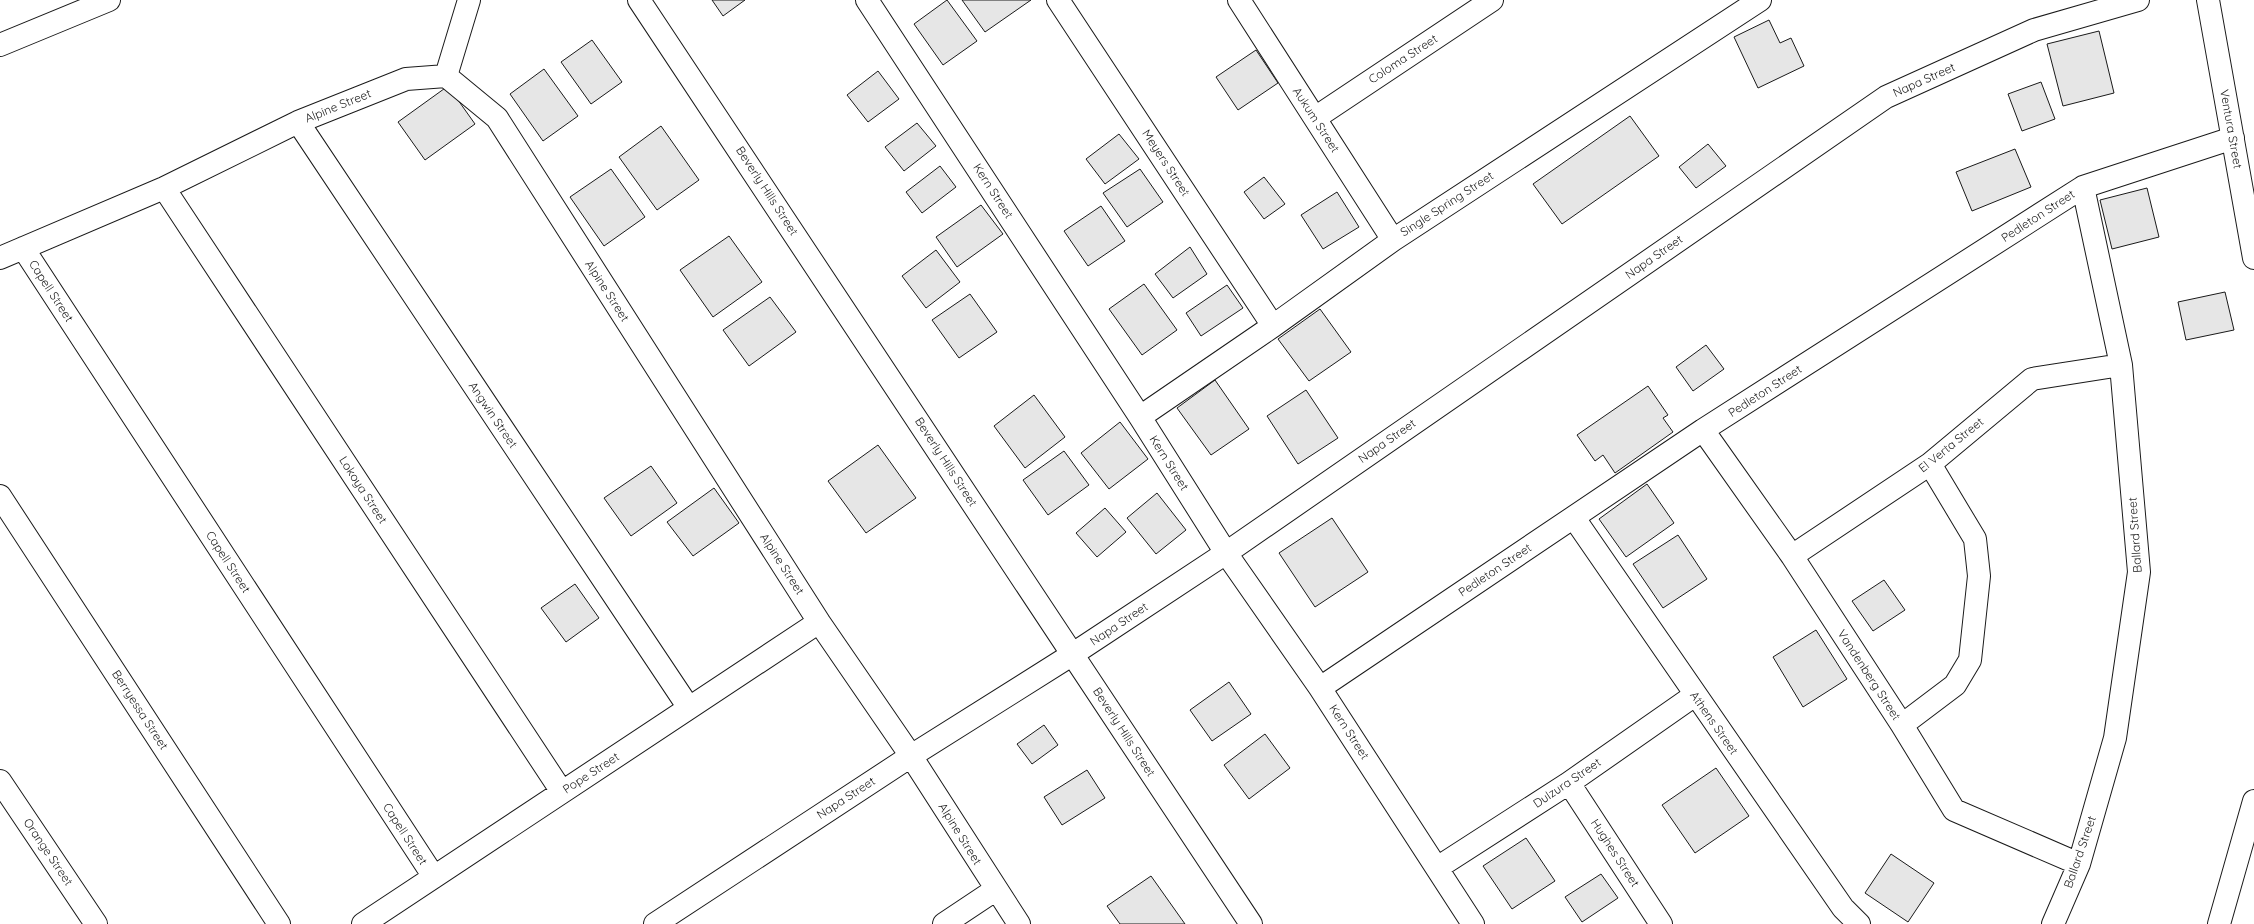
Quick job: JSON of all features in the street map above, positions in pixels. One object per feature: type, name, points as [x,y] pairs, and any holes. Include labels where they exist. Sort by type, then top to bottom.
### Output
[{"type":"street","points":[[0,45],[109,0]]},
{"type":"street","points":[[446,76],[469,0]]},
{"type":"street","name":"Beverly Hills Street","points":[[639,0],[1251,924]]},
{"type":"street","name":"Kern Street","points":[[867,0],[1140,417],[1226,553],[1320,688],[1473,924]]},
{"type":"street","name":"Meyers Street","points":[[1058,0],[1273,326]]},
{"type":"street","name":"Aukum Street","points":[[1239,0],[1393,240]]},
{"type":"street","name":"Coloma Street","points":[[1314,118],[1492,0]]},
{"type":"street","name":"Single Spring Street","points":[[1140,417],[1273,326],[1393,240],[1760,0]]},
{"type":"street","name":"Napa Street","points":[[655,924],[911,756],[1073,654],[1226,553],[1886,97],[2034,30],[2138,0]]},
{"type":"street","name":"Ventura Street","points":[[2208,0],[2254,258]]},
{"type":"street","name":"Alpine Street","points":[[0,258],[164,188],[298,122],[406,79],[446,76],[497,118],[819,622],[911,756],[995,890],[1019,924]]},
{"type":"street","name":"Angwin Street","points":[[298,122],[689,708]]},
{"type":"street","name":"Pedleton Street","points":[[1320,688],[1703,430],[2083,186],[2233,138]]},
{"type":"street","name":"Ballard Street","points":[[2053,924],[2079,864],[2115,738],[2139,572],[2121,365],[2083,186]]},
{"type":"street","name":"Lokoya Street","points":[[164,188],[562,792]]},
{"type":"street","name":"Capell Street","points":[[23,248],[434,877]]},
{"type":"street","name":"El Verta Street","points":[[1792,556],[1930,464],[2032,379],[2121,365]]},
{"type":"street","name":"Vandenberg Street","points":[[1703,430],[1792,556],[1902,725],[1954,810],[2079,864]]},
{"type":"street","points":[[1902,725],[1955,685],[1970,660],[1979,576],[1975,539],[1930,464]]},
{"type":"street","name":"Berryessa Street","points":[[0,496],[279,924]]},
{"type":"street","name":"Athens Street","points":[[1574,518],[1843,908],[1859,924]]},
{"type":"street","name":"Pope Street","points":[[363,924],[819,622]]},
{"type":"street","name":"Dulzura Street","points":[[1437,868],[1569,783],[1695,695]]},
{"type":"street","name":"Orange Street","points":[[0,781],[96,924]]},
{"type":"street","name":"Hughes Street","points":[[1569,783],[1661,924]]},
{"type":"street","points":[[2219,924],[2254,801]]},
{"type":"street","points":[[944,924],[995,890]]},
{"type":"building","points":[[712,0],[745,0],[723,16]]},
{"type":"building","points":[[947,0],[977,41],[943,65],[914,24]]},
{"type":"building","points":[[962,0],[1031,0],[985,32]]},
{"type":"building","points":[[1769,20],[1780,43],[1791,38],[1804,66],[1758,88],[1734,37]]},
{"type":"building","points":[[2099,31],[2114,93],[2063,106],[2047,44]]},
{"type":"building","points":[[592,40],[622,82],[591,104],[561,62]]},
{"type":"building","points":[[1256,50],[1278,83],[1238,110],[1216,77]]},
{"type":"building","points":[[544,69],[578,116],[543,141],[510,94]]},
{"type":"building","points":[[878,71],[899,99],[868,122],[847,95]]},
{"type":"building","points":[[2041,82],[2055,119],[2022,131],[2008,94]]},
{"type":"building","points":[[448,86],[475,124],[425,160],[398,122]]},
{"type":"building","points":[[1630,116],[1659,156],[1562,224],[1533,184]]},
{"type":"building","points":[[917,123],[936,146],[904,171],[885,147]]},
{"type":"building","points":[[661,126],[699,180],[657,210],[619,157]]},
{"type":"building","points":[[1119,134],[1139,159],[1105,184],[1086,159]]},
{"type":"building","points":[[1708,144],[1726,166],[1696,188],[1679,167]]},
{"type":"building","points":[[2015,149],[2031,187],[1972,211],[1956,172]]},
{"type":"building","points":[[940,166],[956,187],[922,213],[906,192]]},
{"type":"building","points":[[611,169],[645,217],[604,246],[570,197]]},
{"type":"building","points":[[1140,169],[1163,202],[1127,227],[1103,193]]},
{"type":"building","points":[[1264,177],[1285,204],[1264,219],[1244,192]]},
{"type":"building","points":[[2147,188],[2159,237],[2112,249],[2100,200]]},
{"type":"building","points":[[1337,192],[1359,227],[1323,249],[1301,215]]},
{"type":"building","points":[[981,205],[1003,234],[957,267],[936,237]]},
{"type":"building","points":[[1101,206],[1125,241],[1088,266],[1064,231]]},
{"type":"building","points":[[729,236],[762,282],[713,317],[680,270]]},
{"type":"building","points":[[1190,247],[1207,274],[1173,298],[1155,274]]},
{"type":"building","points":[[936,250],[960,282],[926,308],[902,276]]},
{"type":"building","points":[[1144,284],[1177,330],[1142,355],[1109,309]]},
{"type":"building","points":[[1227,285],[1243,308],[1201,336],[1186,313]]},
{"type":"building","points":[[2225,292],[2234,330],[2186,340],[2178,302]]},
{"type":"building","points":[[970,294],[997,332],[959,358],[932,320]]},
{"type":"building","points":[[770,297],[796,332],[749,366],[723,330]]},
{"type":"building","points":[[1320,309],[1351,352],[1309,381],[1278,339]]},
{"type":"building","points":[[1706,345],[1724,369],[1693,391],[1676,367]]},
{"type":"building","points":[[1215,380],[1249,429],[1211,455],[1177,408]]},
{"type":"building","points":[[1648,386],[1668,415],[1663,418],[1673,432],[1615,473],[1603,455],[1595,461],[1577,435]]},
{"type":"building","points":[[1306,390],[1338,438],[1298,464],[1267,416]]},
{"type":"building","points":[[1034,395],[1065,437],[1025,468],[994,426]]},
{"type":"building","points":[[1120,422],[1148,459],[1109,489],[1081,453]]},
{"type":"building","points":[[878,445],[916,498],[866,533],[828,481]]},
{"type":"building","points":[[1064,451],[1089,485],[1048,515],[1023,480]]},
{"type":"building","points":[[651,466],[677,503],[631,536],[604,498]]},
{"type":"building","points":[[1647,484],[1674,523],[1626,557],[1599,519]]},
{"type":"building","points":[[714,488],[739,523],[693,556],[667,522]]},
{"type":"building","points":[[1157,493],[1186,530],[1156,554],[1127,518]]},
{"type":"building","points":[[1105,508],[1126,532],[1097,557],[1076,533]]},
{"type":"building","points":[[1332,518],[1368,572],[1315,607],[1279,553]]},
{"type":"building","points":[[1678,535],[1707,579],[1663,608],[1633,564]]},
{"type":"building","points":[[1884,580],[1905,610],[1873,631],[1852,601]]},
{"type":"building","points":[[575,584],[599,618],[566,642],[541,608]]},
{"type":"building","points":[[1816,630],[1847,679],[1803,707],[1773,657]]},
{"type":"building","points":[[1229,682],[1251,714],[1212,741],[1190,710]]},
{"type":"building","points":[[1044,725],[1058,745],[1032,764],[1017,744]]},
{"type":"building","points":[[1265,734],[1290,768],[1249,799],[1224,765]]},
{"type":"building","points":[[1716,768],[1749,816],[1695,853],[1662,805]]},
{"type":"building","points":[[1087,770],[1105,798],[1062,825],[1044,797]]},
{"type":"building","points":[[1526,838],[1555,881],[1512,909],[1483,866]]},
{"type":"building","points":[[1891,854],[1934,883],[1908,922],[1865,893]]},
{"type":"building","points":[[1601,874],[1618,898],[1582,922],[1565,897]]},
{"type":"building","points":[[1151,876],[1185,924],[1120,924],[1107,906]]}]
